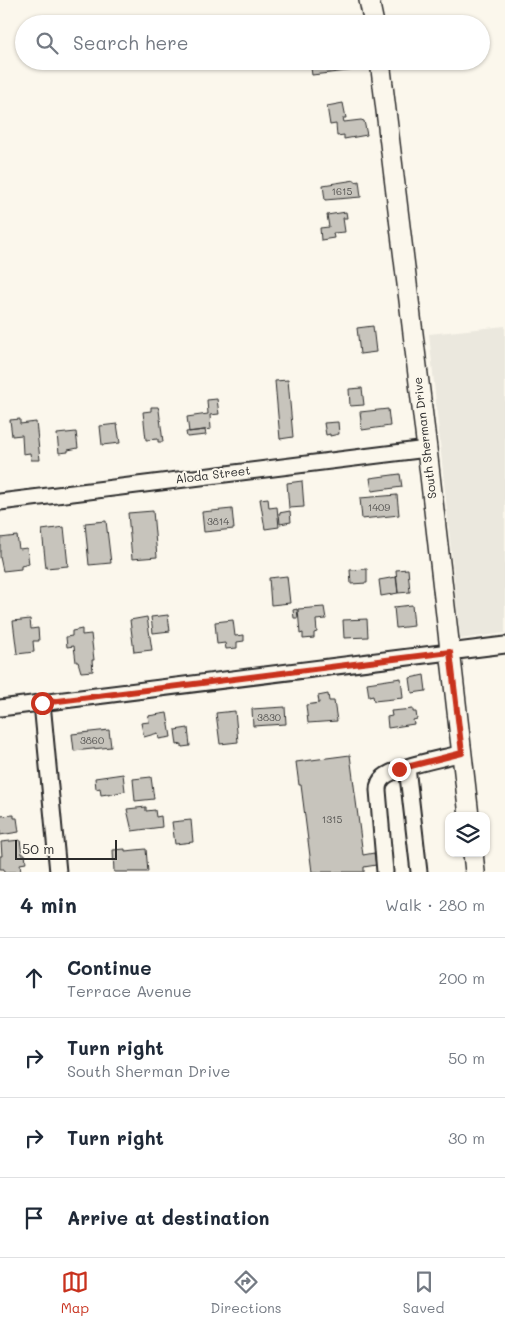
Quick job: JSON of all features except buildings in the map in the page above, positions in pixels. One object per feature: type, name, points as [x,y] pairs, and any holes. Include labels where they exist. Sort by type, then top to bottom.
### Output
[{"type":"main road","points":[[369,0],[372,15]]},
{"type":"main road","name":"South Sherman Drive","points":[[381,70],[469,812]]},
{"type":"main road","points":[[473,857],[475,872]]},
{"type":"street","name":"Aloda Street","points":[[0,502],[427,449]]},
{"type":"street","points":[[0,708],[505,645]]},
{"type":"street","points":[[42,703],[58,872]]},
{"type":"street","points":[[384,872],[379,781],[385,776],[407,768],[462,753]]},
{"type":"street","points":[[407,768],[418,872]]},
{"type":"shaded area","points":[[505,326],[505,633],[460,639],[429,334]]},
{"type":"route","points":[[42,703],[450,652],[462,753],[399,769]]}]
